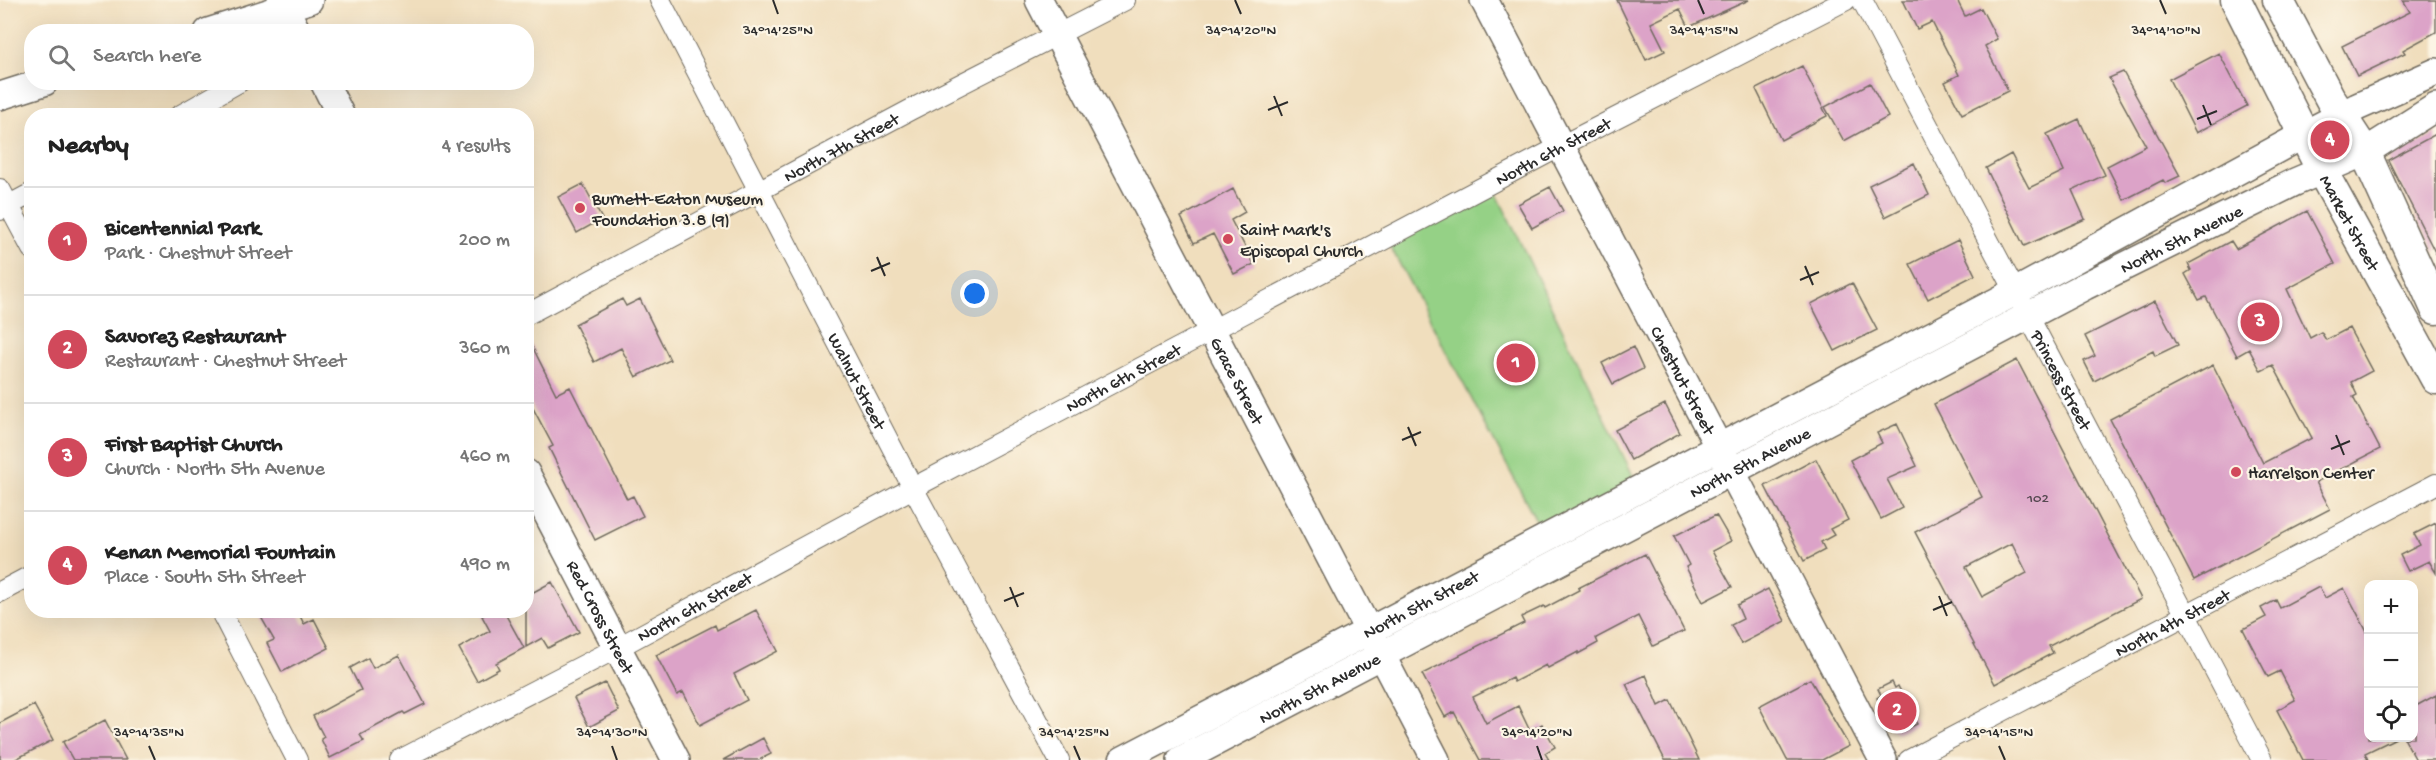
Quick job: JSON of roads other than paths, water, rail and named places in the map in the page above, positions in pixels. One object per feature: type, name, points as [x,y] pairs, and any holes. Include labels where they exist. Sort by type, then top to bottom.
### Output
[{"type":"main road","name":"Market Street","points":[[2236,0],[2303,135],[2436,379]]},
{"type":"main road","points":[[2278,0],[2341,115],[2365,152],[2436,309]]},
{"type":"street","name":"Walnut Street","points":[[660,0],[913,488],[1059,760]]},
{"type":"street","name":"Grace Street","points":[[1040,0],[1436,760]]},
{"type":"street","name":"North 7th Street","points":[[534,311],[910,110],[1125,0]]},
{"type":"street","name":"Chestnut Street","points":[[1484,0],[1883,760]]},
{"type":"street","name":"North 6th Street","points":[[400,760],[617,648],[913,488],[1213,332],[1561,146],[1846,0]]},
{"type":"street","name":"Princess Street","points":[[1862,0],[2262,760]]},
{"type":"street","points":[[238,24],[290,10]]},
{"type":"street","name":"North 5th Avenue","points":[[1719,448],[2015,292],[2341,115],[2436,72]]},
{"type":"street","points":[[0,96],[24,88]]},
{"type":"street","points":[[193,108],[225,90]]},
{"type":"street","points":[[328,90],[337,108]]},
{"type":"street","name":"North 5th Avenue","points":[[1181,760],[2028,316],[2284,187],[2365,152],[2436,107]]},
{"type":"street","points":[[24,195],[3,201],[24,236]]},
{"type":"street","name":"North 5th Street","points":[[1123,760],[1719,448]]},
{"type":"street","name":"North 4th Street","points":[[1909,760],[2436,484]]},
{"type":"street","name":"Red Cross Street","points":[[534,488],[676,760]]},
{"type":"street","points":[[0,592],[24,579]]},
{"type":"street","points":[[224,618],[297,760]]},
{"type":"place","name":"Kenan Memorial Fountain","points":[[2330,140]]},
{"type":"place","name":"Burnett-Eaton Museum Foundation 3.8 (9)","points":[[580,208]]},
{"type":"place","name":"Saint Mark's Episcopal Church","points":[[1228,239]]},
{"type":"place","name":"First Baptist Church","points":[[2260,322]]},
{"type":"place","name":"Bicentennial Park","points":[[1516,363]]},
{"type":"place","name":"Harrelson Center","points":[[2236,472]]},
{"type":"place","name":"Savorez Restaurant","points":[[1897,711]]}]
